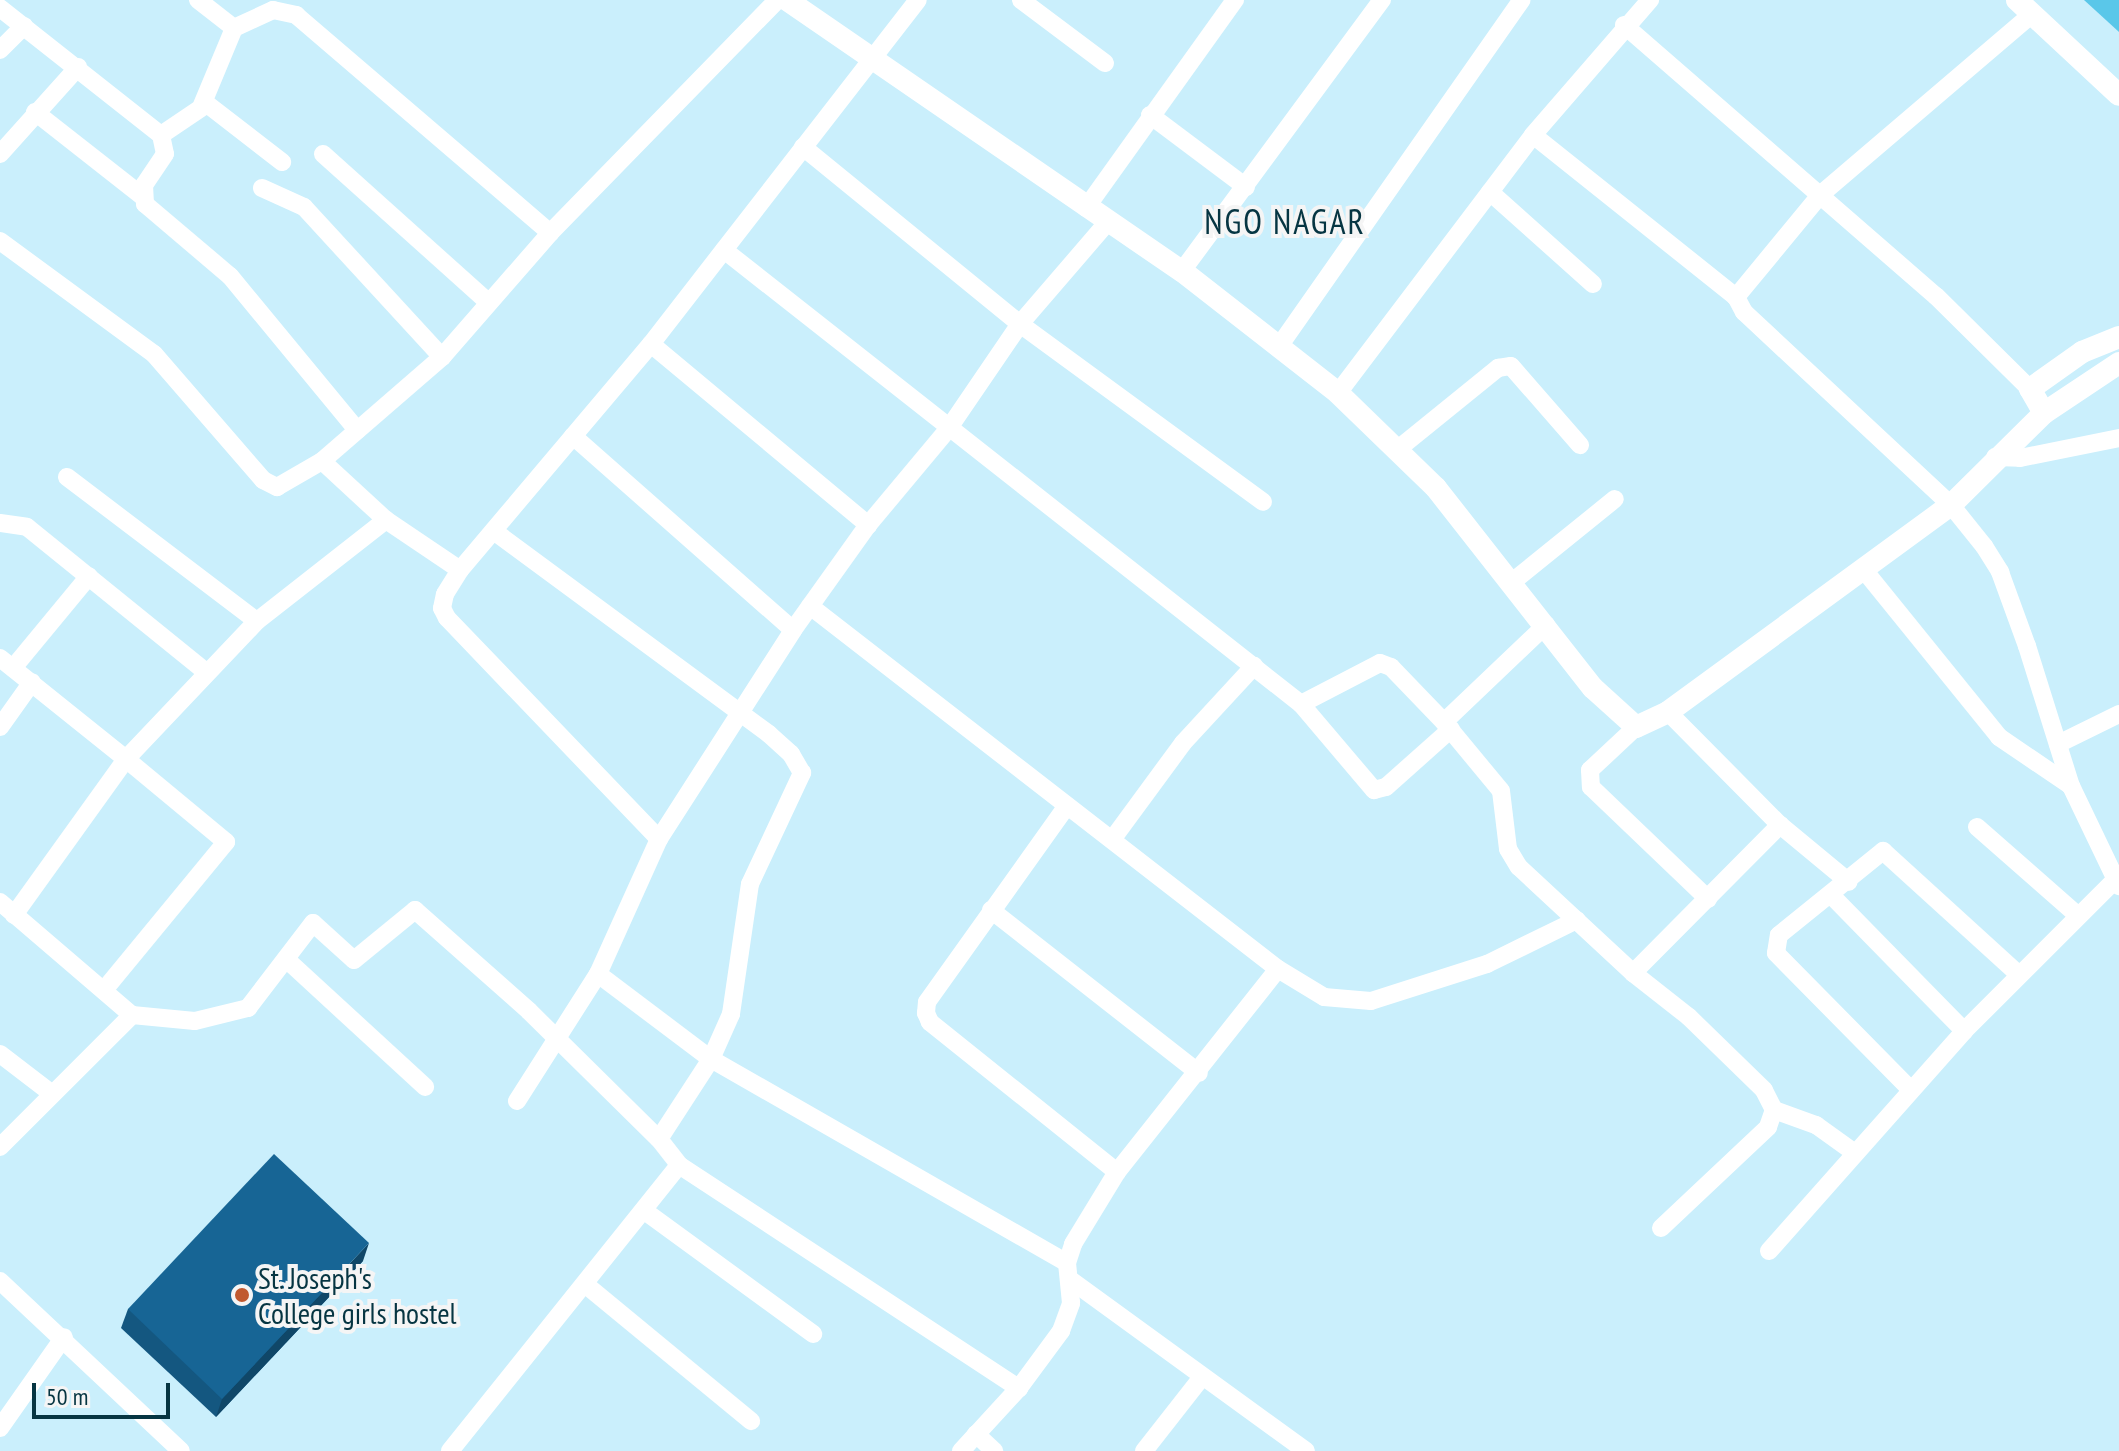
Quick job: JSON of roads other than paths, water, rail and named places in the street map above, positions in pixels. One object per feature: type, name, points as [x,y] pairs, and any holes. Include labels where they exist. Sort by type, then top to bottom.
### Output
[{"type":"street","points":[[198,0],[234,28]]},
{"type":"street","points":[[0,241],[154,354],[263,480],[277,487],[322,461],[442,357],[550,233],[777,0]]},
{"type":"street","points":[[787,0],[1107,223],[1182,271],[1338,393],[1398,449],[1512,582],[1593,688],[1636,727]]},
{"type":"street","points":[[659,839],[447,618],[445,594],[460,570],[651,344],[918,0]]},
{"type":"street","points":[[1021,0],[1105,63]]},
{"type":"street","points":[[1182,271],[1382,0]]},
{"type":"street","points":[[1280,345],[1522,0]]},
{"type":"street","points":[[1338,393],[1533,135],[1624,25],[1650,0]]},
{"type":"street","points":[[1086,208],[1227,3]]},
{"type":"street","points":[[1736,297],[1821,194],[2024,7],[2119,95]]},
{"type":"street","points":[[0,8],[161,135],[165,154],[141,195]]},
{"type":"street","points":[[161,135],[202,105],[234,28],[273,10],[296,15],[550,233]]},
{"type":"street","points":[[1624,25],[1821,194],[2030,389],[2044,413]]},
{"type":"street","points":[[0,50],[24,26]]},
{"type":"street","points":[[0,154],[78,67]]},
{"type":"street","points":[[202,105],[212,107],[282,162]]},
{"type":"street","points":[[35,112],[141,195],[145,204],[230,276],[357,430]]},
{"type":"street","points":[[1150,115],[1246,187]]},
{"type":"street","points":[[1533,135],[1736,297],[1744,312],[1848,414],[1951,505],[2000,572],[2071,786],[2117,884],[2077,915],[2018,974],[1910,1089],[1769,1251]]},
{"type":"street","points":[[803,147],[1020,324],[1263,502]]},
{"type":"street","points":[[323,154],[488,302]]},
{"type":"street","points":[[262,188],[304,207],[442,357]]},
{"type":"street","points":[[1490,192],[1593,284]]},
{"type":"street","points":[[517,1101],[598,974],[659,839],[793,630],[868,525],[949,428],[1020,324],[1107,223]]},
{"type":"street","points":[[724,250],[1301,704],[1374,790],[1386,787],[1546,625]]},
{"type":"street","points":[[2030,389],[2082,352],[2119,337]]},
{"type":"street","points":[[651,344],[868,525]]},
{"type":"street","points":[[1708,899],[1591,787],[1590,770],[1636,727],[1668,712],[1951,505],[1995,457],[2044,413],[2119,363]]},
{"type":"street","points":[[1398,449],[1498,368],[1511,366],[1522,373],[1580,445]]},
{"type":"street","points":[[573,436],[793,630]]},
{"type":"street","points":[[1995,457],[2020,458],[2119,438]]},
{"type":"street","points":[[322,461],[386,520],[460,570]]},
{"type":"street","points":[[67,477],[257,621]]},
{"type":"street","points":[[1512,582],[1615,499]]},
{"type":"street","points":[[386,520],[257,621],[206,672],[126,759],[7,908],[132,1015],[195,1021],[248,1008],[313,923],[354,960],[415,910],[559,1039],[659,1139],[679,1165],[1019,1388]]},
{"type":"street","points":[[0,523],[27,527],[206,672]]},
{"type":"street","points":[[494,531],[791,754],[803,781],[750,884],[742,919],[739,978],[731,1014],[711,1059],[659,1139]]},
{"type":"street","points":[[1864,570],[1999,737],[2071,786]]},
{"type":"street","points":[[89,576],[7,663],[226,842],[104,990]]},
{"type":"street","points":[[810,606],[1067,806],[1114,837],[1278,969],[1324,997],[1371,1001],[1487,964],[1577,920]]},
{"type":"street","points":[[1301,704],[1380,663],[1391,667],[1447,726],[1501,791],[1508,849],[1519,867],[1633,973],[1689,1017],[1764,1090],[1774,1110],[1816,1125],[1855,1153]]},
{"type":"street","points":[[1114,837],[1183,743],[1254,666]]},
{"type":"street","points":[[0,727],[32,682]]},
{"type":"street","points":[[1668,712],[1780,825],[1849,882]]},
{"type":"street","points":[[2058,744],[2119,714]]},
{"type":"street","points":[[1067,806],[927,1002],[930,1022],[1117,1172]]},
{"type":"street","points":[[1633,973],[1780,825]]},
{"type":"street","points":[[1977,827],[2077,915]]},
{"type":"street","points":[[1910,1089],[1776,953],[1779,935],[1849,882],[1877,853],[1893,854],[2018,974]]},
{"type":"street","points":[[1832,896],[1964,1031]]},
{"type":"street","points":[[991,910],[1199,1073]]},
{"type":"street","points":[[286,959],[425,1087]]},
{"type":"street","points":[[961,1451],[1019,1388],[1069,1316],[1070,1272],[1082,1224],[1117,1172],[1199,1073],[1278,969]]},
{"type":"street","points":[[598,974],[711,1059],[1070,1272],[1202,1377],[1306,1451]]},
{"type":"street","points":[[0,1147],[132,1015]]},
{"type":"street","points":[[0,1054],[51,1093]]},
{"type":"street","points":[[1661,1228],[1768,1127],[1774,1110]]},
{"type":"street","points":[[451,1451],[646,1212],[679,1165]]},
{"type":"street","points":[[646,1212],[813,1334]]},
{"type":"street","points":[[0,1281],[64,1337],[181,1451]]},
{"type":"street","points":[[586,1285],[751,1421]]},
{"type":"street","points":[[0,1428],[64,1337]]},
{"type":"street","points":[[1144,1451],[1202,1377]]},
{"type":"street","points":[[976,1434],[994,1451]]},
{"type":"water","points":[[2084,0],[2119,0],[2119,32]]},
{"type":"place","name":"St. Joseph's College girls hostel","points":[[242,1295]]},
{"type":"district","name":"NGO NAGAR","points":[[1285,222]]}]
